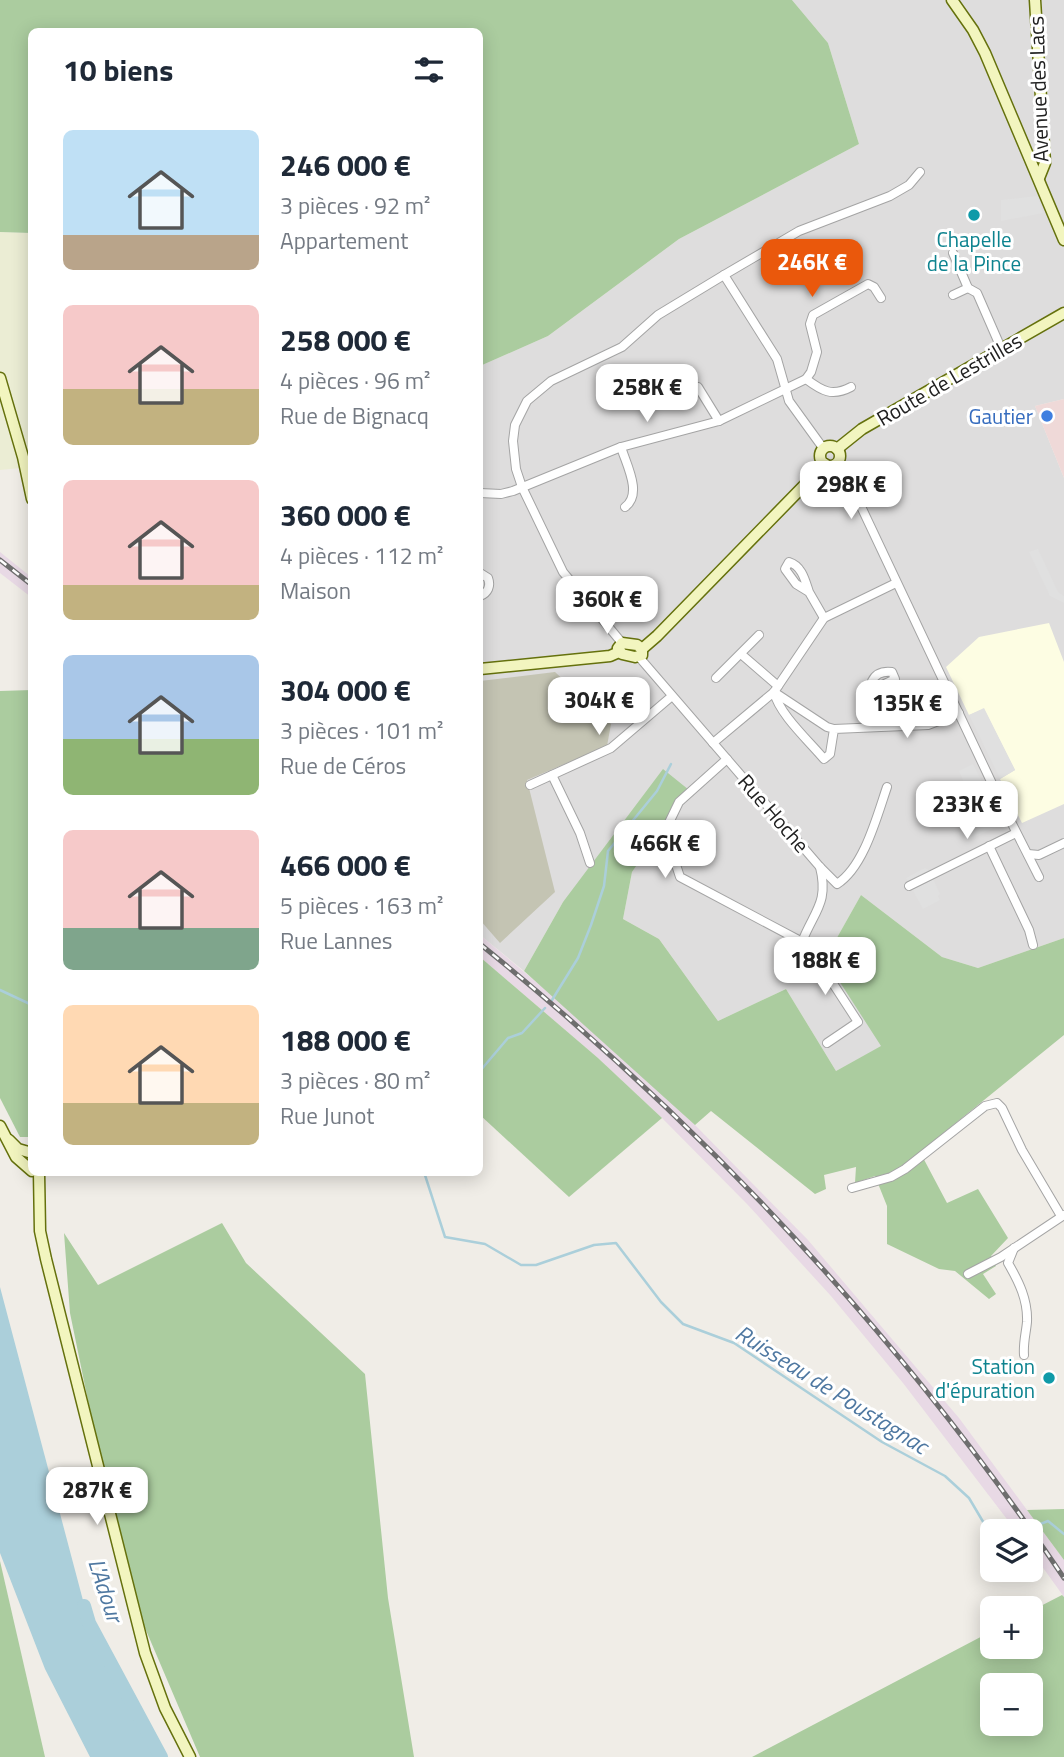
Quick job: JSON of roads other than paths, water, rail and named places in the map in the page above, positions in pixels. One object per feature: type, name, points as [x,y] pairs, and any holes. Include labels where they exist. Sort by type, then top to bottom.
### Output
[{"type":"main road","points":[[952,0],[985,53],[1064,240]]},
{"type":"main road","name":"Avenue des Lacs","points":[[1035,0],[1045,163],[1039,178]]},
{"type":"main road","name":"Route de Lestrilles","points":[[837,449],[862,429],[1064,313]]},
{"type":"main road","points":[[0,378],[28,480]]},
{"type":"main road","points":[[483,669],[610,656],[621,648],[637,645],[640,653],[840,455],[832,446],[823,448],[820,458],[830,464]]},
{"type":"main road","points":[[2,1130],[18,1149],[28,1152]]},
{"type":"main road","points":[[2,1130],[16,1157],[28,1165]]},
{"type":"main road","points":[[40,1176],[51,1273]]},
{"type":"main road","points":[[40,1176],[40,1231],[145,1653],[165,1708],[190,1757]]},
{"type":"street","points":[[621,648],[562,572],[522,488],[516,469],[513,441],[515,425],[527,401],[551,382],[622,346],[658,315],[799,231],[890,196],[909,185],[920,172]]},
{"type":"street","points":[[953,253],[968,288],[977,293],[1001,348]]},
{"type":"street","points":[[724,275],[777,359],[785,391],[800,418],[823,448]]},
{"type":"street","points":[[483,493],[501,494],[522,488],[621,447],[719,421],[785,391],[806,379],[811,372],[817,352],[810,324],[813,315],[868,284],[874,287],[881,298]]},
{"type":"street","points":[[953,295],[968,288]]},
{"type":"street","points":[[806,379],[820,389],[832,392],[840,393],[851,387]]},
{"type":"street","points":[[682,390],[690,386],[698,387],[719,421]]},
{"type":"street","points":[[621,447],[634,493],[625,507]]},
{"type":"street","points":[[830,464],[847,479],[1039,877]]},
{"type":"street","points":[[483,575],[488,578],[489,585],[483,594]]},
{"type":"street","points":[[713,743],[776,689],[824,618],[896,583]]},
{"type":"street","points":[[809,592],[824,618]]},
{"type":"street","points":[[716,678],[759,635]]},
{"type":"street","name":"Rue Hoche","points":[[640,653],[671,696],[837,884],[846,878],[862,852],[887,787]]},
{"type":"street","points":[[741,654],[776,689],[827,727],[834,729],[928,725],[959,713]]},
{"type":"street","points":[[776,689],[776,701],[824,759],[830,754],[834,729]]},
{"type":"street","points":[[875,692],[884,726]]},
{"type":"street","points":[[530,785],[611,748],[671,696]]},
{"type":"street","points":[[727,759],[679,802],[665,831],[680,877],[813,949],[858,1022],[827,1043]]},
{"type":"street","points":[[552,775],[580,833],[590,863]]},
{"type":"street","points":[[909,886],[1016,833]]},
{"type":"street","points":[[1028,854],[1039,855],[1064,844]]},
{"type":"street","points":[[989,846],[1029,930],[1033,945]]},
{"type":"street","points":[[802,942],[822,900],[824,890],[820,867]]},
{"type":"street","points":[[852,1188],[891,1177],[905,1169],[985,1106],[997,1103],[1002,1108],[1021,1150],[1063,1216],[1001,1257],[968,1273]]},
{"type":"street","points":[[1014,1248],[1009,1263],[1025,1303],[1027,1322],[1024,1355]]},
{"type":"water","points":[[0,1287],[89,1623],[161,1757],[90,1757],[45,1669],[0,1553]]},
{"type":"waterway","points":[[552,1000],[578,958],[591,925],[604,886],[608,851],[657,791],[671,764]]},
{"type":"waterway","name":"Ruisseau de Poustagnac","points":[[0,990],[28,1003]]},
{"type":"waterway","points":[[483,1067],[508,1038],[522,1033],[545,1008]]},
{"type":"waterway","name":"Ruisseau de Poustagnac","points":[[425,1176],[445,1237],[485,1244],[521,1265],[536,1265],[594,1245],[616,1243],[661,1302],[683,1324],[734,1343],[882,1442],[945,1476],[969,1498],[981,1519]]},
{"type":"waterway","name":"Ruisseau de Poustagnac","points":[[1043,1523],[1048,1521],[1064,1534]]},
{"type":"waterway","name":"L'Adour","points":[[84,1606],[89,1623],[161,1757]]},
{"type":"railway","points":[[0,560],[28,582]]},
{"type":"railway","points":[[483,947],[643,1086],[721,1161],[796,1239],[936,1403],[1002,1489],[1064,1578]]},
{"type":"place","name":"Chapelle de la Pince","points":[[974,215]]},
{"type":"place","name":"Gautier","points":[[1047,416]]},
{"type":"place","name":"Station d'épuration","points":[[1049,1378]]}]
